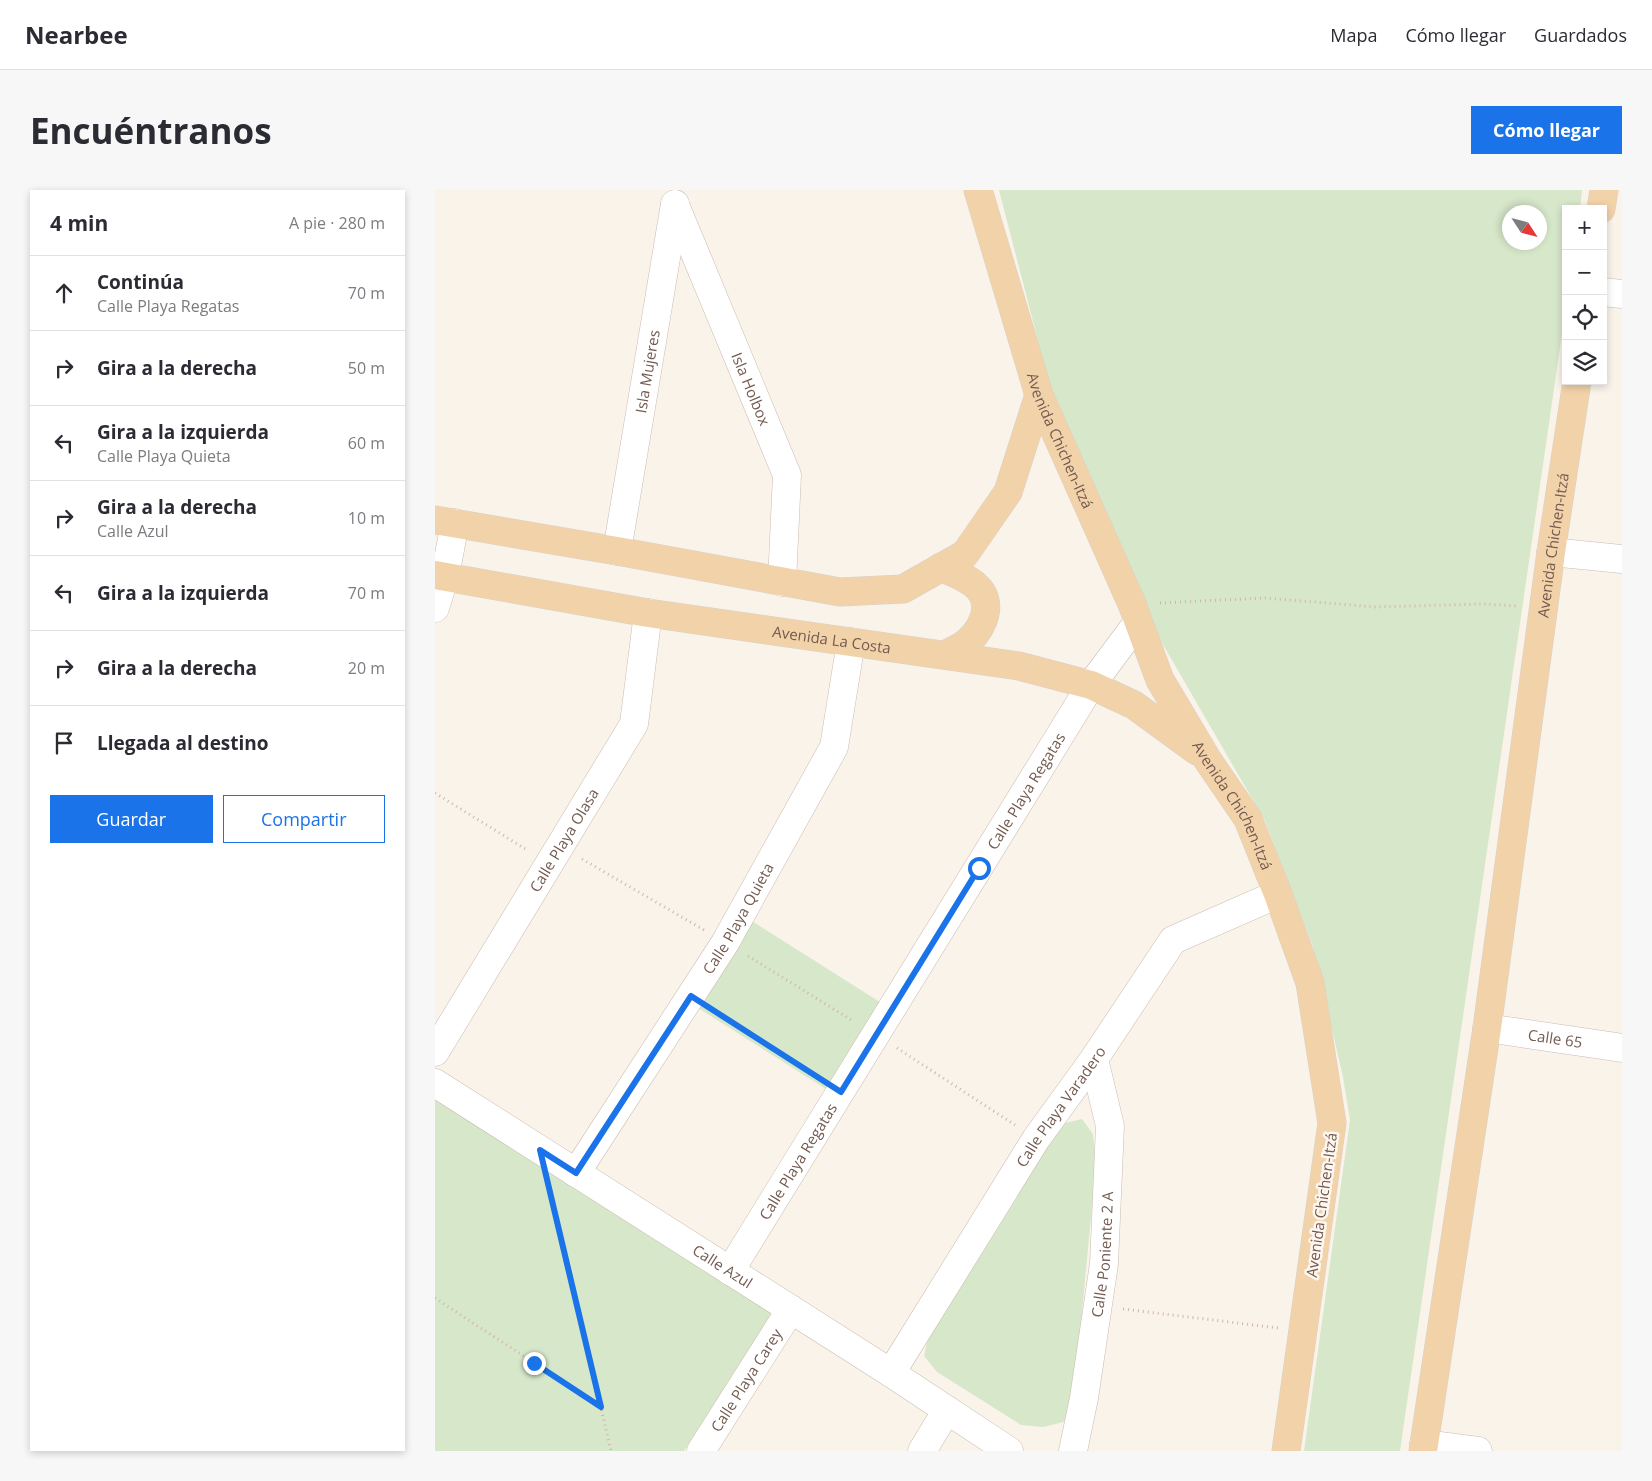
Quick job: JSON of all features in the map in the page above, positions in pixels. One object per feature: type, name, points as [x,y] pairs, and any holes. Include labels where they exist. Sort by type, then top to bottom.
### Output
[{"type":"main road","name":"Avenida Chichen-Itzá","points":[[978,190],[1039,395],[1135,613],[1160,680],[1207,759],[1248,818],[1311,983],[1332,1123],[1286,1451]]},
{"type":"main road","points":[[1602,205],[1604,190]]},
{"type":"main road","name":"Avenida Chichen-Itzá","points":[[1423,1448],[1487,1028],[1545,608],[1551,552],[1576,385]]},
{"type":"main road","points":[[445,521],[840,592],[903,589],[965,554],[1008,492],[1039,395]]},
{"type":"main road","points":[[941,567],[979,588],[985,600],[985,614],[980,628],[963,645],[945,655]]},
{"type":"main road","name":"Avenida La Costa","points":[[440,575],[648,613],[1019,666],[1091,685],[1134,705],[1207,759]]},
{"type":"street","name":"Isla Mujeres","points":[[617,551],[674,197]]},
{"type":"street","name":"Isla Holbox","points":[[674,197],[787,475],[782,582]]},
{"type":"street","points":[[1607,292],[1622,294]]},
{"type":"street","points":[[435,608],[445,521]]},
{"type":"street","points":[[1551,552],[1622,559]]},
{"type":"street","name":"Calle Playa Olasa","points":[[435,1052],[634,724],[648,613]]},
{"type":"street","name":"Calle Playa Regatas","points":[[730,1271],[1135,613]]},
{"type":"street","name":"Calle Playa Quieta","points":[[576,1173],[725,943],[834,747],[851,642]]},
{"type":"street","name":"Calle Playa Varadero","points":[[891,1373],[1037,1139],[1095,1059],[1173,940],[1278,894]]},
{"type":"street","name":"Calle 65","points":[[1487,1028],[1622,1048]]},
{"type":"street","name":"Calle Poniente 2 A","points":[[1073,1451],[1084,1398],[1104,1264],[1110,1126],[1095,1059]]},
{"type":"street","name":"Calle Azul","points":[[435,1083],[891,1373],[1009,1451]]},
{"type":"street","name":"Calle Playa Carey","points":[[701,1451],[791,1309]]},
{"type":"street","points":[[922,1451],[947,1410]]},
{"type":"street","points":[[1423,1448],[1478,1451]]},
{"type":"path","points":[[1135,613],[1265,598],[1377,607],[1483,604],[1545,608]]},
{"type":"path","points":[[435,793],[725,943]]},
{"type":"path","points":[[691,996],[841,1092]]},
{"type":"path","points":[[540,1150],[611,1451]]},
{"type":"path","points":[[435,1298],[601,1407]]},
{"type":"path","points":[[1097,1305],[1303,1332]]},
{"type":"green space","points":[[999,190],[1582,190],[1580,205],[1562,205],[1562,334],[1400,1451],[1304,1451],[1350,1120],[1343,1077],[1313,947],[1265,821],[1154,629],[1050,387]]},
{"type":"green space","points":[[750,920],[883,1004],[829,1091],[695,1006]]},
{"type":"green space","points":[[435,1087],[774,1310],[684,1451],[435,1451]]},
{"type":"green space","points":[[1082,1119],[1093,1134],[1096,1164],[1074,1397],[1064,1422],[1043,1427],[1021,1425],[937,1372],[924,1356],[928,1338],[1061,1124]]},
{"type":"route","points":[[534,1363],[601,1407],[540,1150],[576,1173],[691,996],[841,1092],[979,868]]}]
